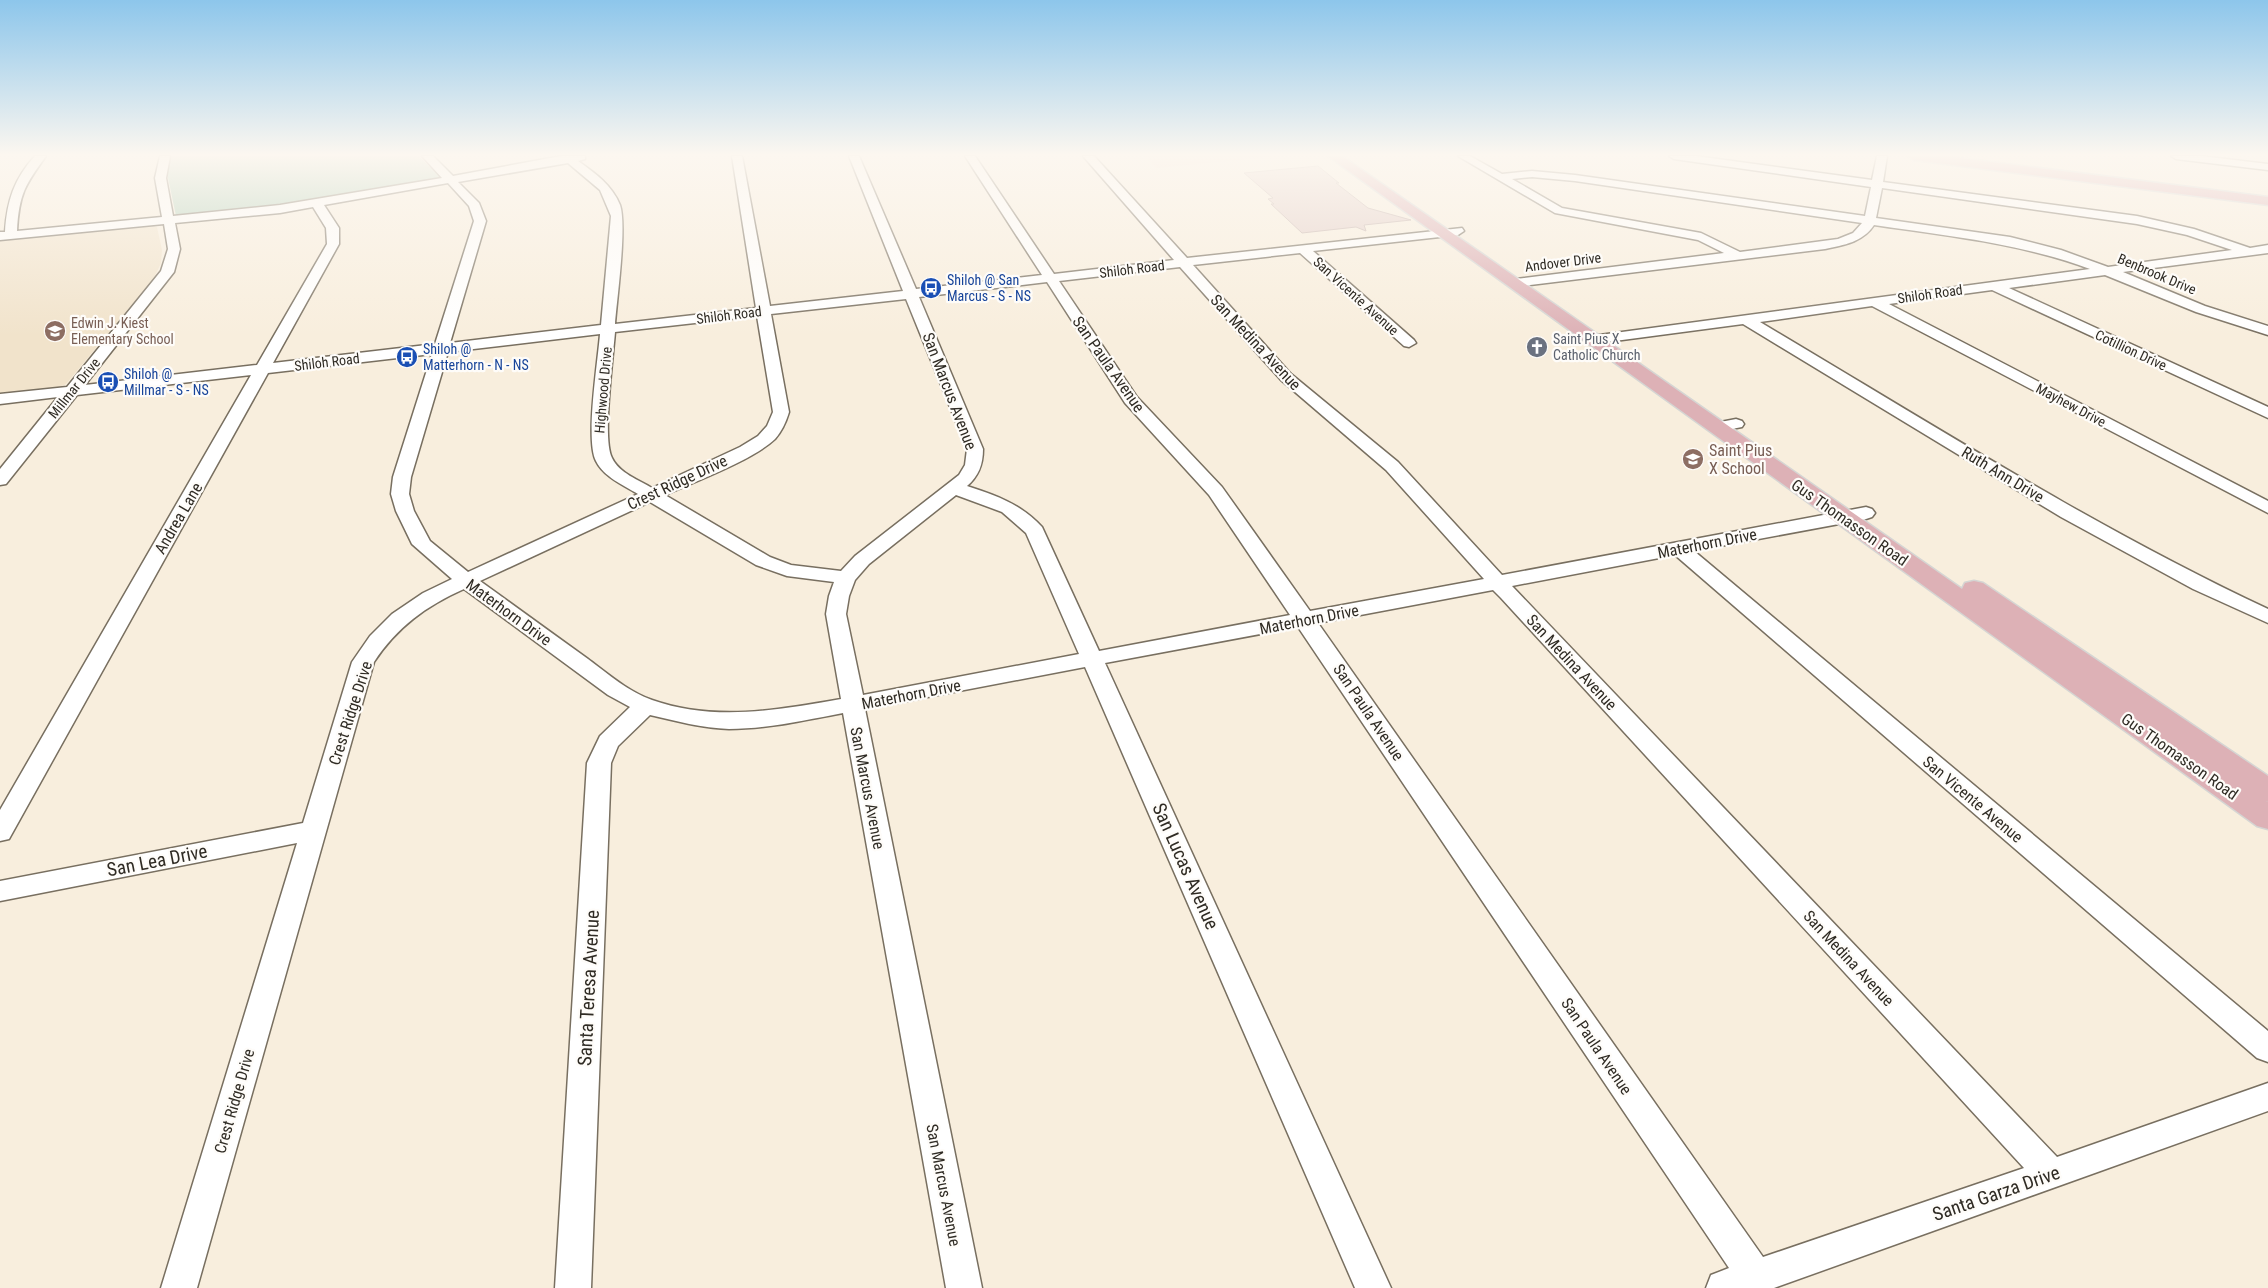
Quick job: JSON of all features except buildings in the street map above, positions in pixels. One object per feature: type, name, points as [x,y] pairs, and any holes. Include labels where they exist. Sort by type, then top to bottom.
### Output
[{"type":"main road","name":"Gus Thomasson Road","points":[[1427,216],[1530,280],[1602,338]]},
{"type":"main road","name":"Gus Thomasson Road","points":[[1430,216],[1513,283],[1602,338],[1855,516],[2268,818]]},
{"type":"main road","name":"Gus Thomasson Road","points":[[1855,516],[2268,791]]},
{"type":"street","points":[[9,216],[6,235],[211,216]]},
{"type":"street","name":"Millmar Drive","points":[[0,480],[167,272],[174,252],[167,216]]},
{"type":"street","name":"Andrea Lane","points":[[0,832],[333,244],[334,230],[325,216]]},
{"type":"street","name":"Materhorn Drive","points":[[479,216],[480,221],[443,348],[402,477],[400,494],[405,510],[422,544],[465,580],[616,690],[645,706],[692,717],[747,721],[779,718],[1855,516]]},
{"type":"street","name":"Highwood Drive","points":[[617,216],[599,441],[604,460],[616,474],[649,495],[763,561],[788,570],[846,578]]},
{"type":"street","name":"Crest Ridge Drive","points":[[179,1288],[363,662],[381,636],[400,616],[430,597],[746,451],[776,429],[781,412],[747,216]]},
{"type":"street","name":"San Marcus Avenue","points":[[879,216],[975,449],[974,465],[966,478],[862,560],[846,578],[839,596],[836,614],[964,1288]]},
{"type":"street","name":"San Paula Avenue","points":[[1009,216],[1130,400],[1216,491],[1756,1277]]},
{"type":"street","name":"San Medina Avenue","points":[[1142,216],[1286,377],[1392,466],[1498,583],[2051,1174]]},
{"type":"street","points":[[1587,216],[1701,237],[1739,256]]},
{"type":"street","name":"Benbrook Drive","points":[[1843,216],[2010,241],[2063,254],[2108,270],[2193,306],[2268,331]]},
{"type":"street","points":[[2109,216],[2190,232],[2268,258]]},
{"type":"street","name":"Andover Drive","points":[[1513,283],[1739,256],[1843,241],[1861,234],[1868,227],[1870,220]]},
{"type":"street","name":"Shiloh Road","points":[[0,399],[1451,232]]},
{"type":"street","name":"San Vicente Avenue","points":[[1303,249],[1409,343]]},
{"type":"street","name":"Shiloh Road","points":[[1602,338],[2268,249]]},
{"type":"street","name":"Cotillion Drive","points":[[1994,286],[2268,413]]},
{"type":"street","name":"Mayhew Drive","points":[[1874,302],[2268,508]]},
{"type":"street","name":"Ruth Ann Drive","points":[[1744,319],[2089,526],[2166,567],[2268,617]]},
{"type":"street","name":"San Lucas Avenue","points":[[954,488],[1000,504],[1025,518],[1035,531],[1373,1288]]},
{"type":"street","name":"San Vicente Avenue","points":[[1679,548],[2268,1049]]},
{"type":"street","name":"Santa Teresa Avenue","points":[[573,1288],[599,763],[608,742],[645,706]]},
{"type":"street","name":"San Lea Drive","points":[[0,891],[314,830]]},
{"type":"street","name":"Santa Garza Drive","points":[[1724,1288],[2268,1097]]},
{"type":"shaded area","name":"Edwin J. Kiest Elementary School","points":[[157,227],[162,250],[161,263],[154,278],[66,384],[57,388],[0,394],[0,239]]},
{"type":"place","name":"Shiloh @ San Marcus - S - NS","points":[[931,288]]},
{"type":"place","name":"Edwin J. Kiest Elementary School","points":[[55,331]]},
{"type":"place","name":"Saint Pius X Catholic Church","points":[[1537,347]]},
{"type":"place","name":"Shiloh @ Matterhorn - N - NS","points":[[407,357]]},
{"type":"place","name":"Shiloh @ Millmar - S - NS","points":[[108,382]]},
{"type":"place","name":"Saint Pius X School","points":[[1693,459]]}]
